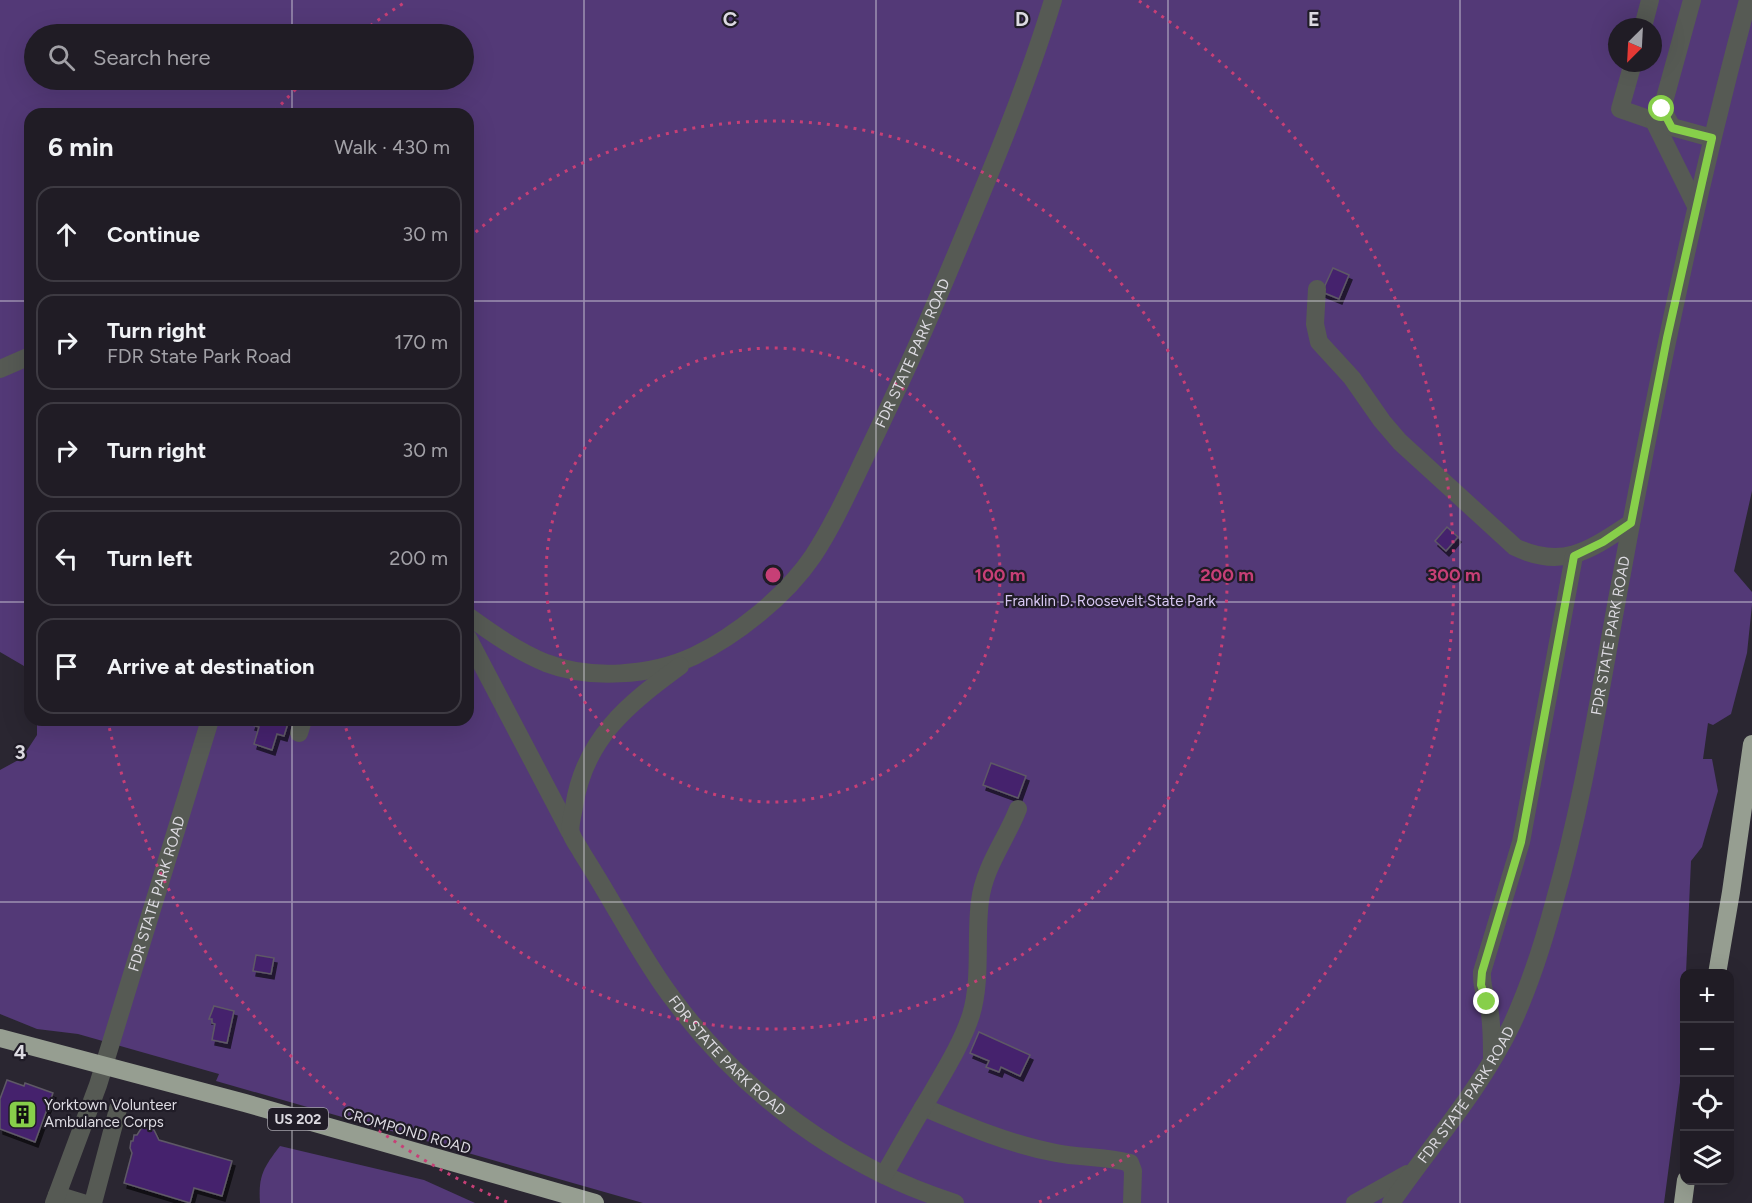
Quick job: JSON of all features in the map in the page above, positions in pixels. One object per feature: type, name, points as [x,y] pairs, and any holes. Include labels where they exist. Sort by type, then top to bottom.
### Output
[{"type":"highway","points":[[1718,969],[1752,744]]},
{"type":"highway","name":"CROMPOND ROAD","points":[[0,1038],[596,1203]]},
{"type":"highway","points":[[1683,1203],[1685,1185]]},
{"type":"street","name":"FDR STATE PARK ROAD","points":[[570,832],[575,799],[584,771],[595,746],[606,729],[623,710],[648,689],[694,656],[737,630],[771,603],[795,579],[813,556],[848,493],[908,368],[1014,114],[1053,0]]},
{"type":"street","points":[[1645,18],[1650,0]]},
{"type":"street","points":[[1672,128],[1662,109],[1692,0]]},
{"type":"street","name":"FDR STATE PARK ROAD","points":[[1391,1203],[1454,1118],[1491,1063],[1519,1007],[1543,943],[1571,841],[1631,523],[1695,206],[1748,0]]},
{"type":"street","points":[[1630,72],[1620,109],[1672,128],[1712,138]]},
{"type":"street","points":[[1654,121],[1695,206]]},
{"type":"street","points":[[1317,289],[1315,324],[1319,342],[1352,378],[1400,442],[1515,547],[1546,557],[1574,556],[1631,523]]},
{"type":"street","points":[[0,369],[24,359]]},
{"type":"street","points":[[1594,546],[1623,564]]},
{"type":"street","points":[[1491,1063],[1492,1033],[1487,1002],[1481,985],[1482,972],[1521,842],[1574,556]]},
{"type":"street","name":"FDR STATE PARK ROAD","points":[[474,620],[508,644],[547,663],[579,671],[615,673],[647,670],[694,656]]},
{"type":"street","name":"FDR STATE PARK ROAD","points":[[474,649],[570,832],[642,953],[672,999],[694,1027],[725,1060],[781,1110],[832,1146],[884,1175],[955,1203]]},
{"type":"street","name":"FDR STATE PARK ROAD","points":[[56,1199],[103,1067],[208,726]]},
{"type":"street","points":[[884,1175],[958,1044],[971,1013],[977,979],[980,902],[984,879],[1018,809]]},
{"type":"street","points":[[1487,1002],[1519,1007]]},
{"type":"street","points":[[923,1107],[975,1130],[1015,1144],[1058,1154],[1130,1163],[1133,1171],[1132,1203]]},
{"type":"street","points":[[93,1203],[118,1109]]},
{"type":"street","name":"FDR STATE PARK ROAD","points":[[1355,1203],[1414,1170]]},
{"type":"street","points":[[56,1199],[83,1203]]},
{"type":"green space","name":"Franklin D. Roosevelt State Park","points":[[0,0],[1752,0],[1752,491],[1734,571],[1752,592],[1752,605],[1747,653],[1731,714],[1713,725],[1708,723],[1703,759],[1712,759],[1718,791],[1702,847],[1691,861],[1686,969],[1680,969],[1680,1083],[1664,1203],[643,1203],[216,1081],[219,1074],[78,1034],[37,1029],[0,1014],[0,770],[22,758],[37,735],[37,726],[474,726],[474,108],[24,108],[24,666],[0,652]]},
{"type":"green space","points":[[280,1146],[424,1180],[475,1203],[260,1203],[263,1172]]},
{"type":"building","points":[[1333,268],[1349,275],[1339,299],[1322,292]]},
{"type":"building","points":[[1447,527],[1458,537],[1446,551],[1435,541]]},
{"type":"building","points":[[256,726],[287,726],[284,736],[277,734],[272,750],[254,744],[259,727]]},
{"type":"building","points":[[991,763],[1026,776],[1018,798],[983,785]]},
{"type":"building","points":[[256,955],[274,958],[271,974],[253,971]]},
{"type":"building","points":[[214,1006],[234,1011],[227,1043],[212,1040],[215,1024],[212,1023],[212,1019],[209,1019]]},
{"type":"building","points":[[979,1032],[1030,1055],[1020,1076],[1001,1067],[999,1072],[986,1067],[989,1061],[970,1053]]},
{"type":"building","name":"Yorktown Volunteer Ambulance Corps","points":[[7,1080],[24,1086],[25,1083],[53,1093],[35,1142],[0,1129],[0,1099]]},
{"type":"building","points":[[142,1127],[154,1130],[159,1140],[232,1161],[222,1196],[194,1188],[190,1203],[124,1183],[132,1153],[131,1141]]},
{"type":"place","name":"Yorktown Volunteer Ambulance Corps","points":[[23,1114]]},
{"type":"route","points":[[1487,1002],[1481,985],[1482,972],[1521,842],[1574,556],[1603,542],[1631,523],[1667,338],[1712,138],[1672,128],[1662,109]]}]
